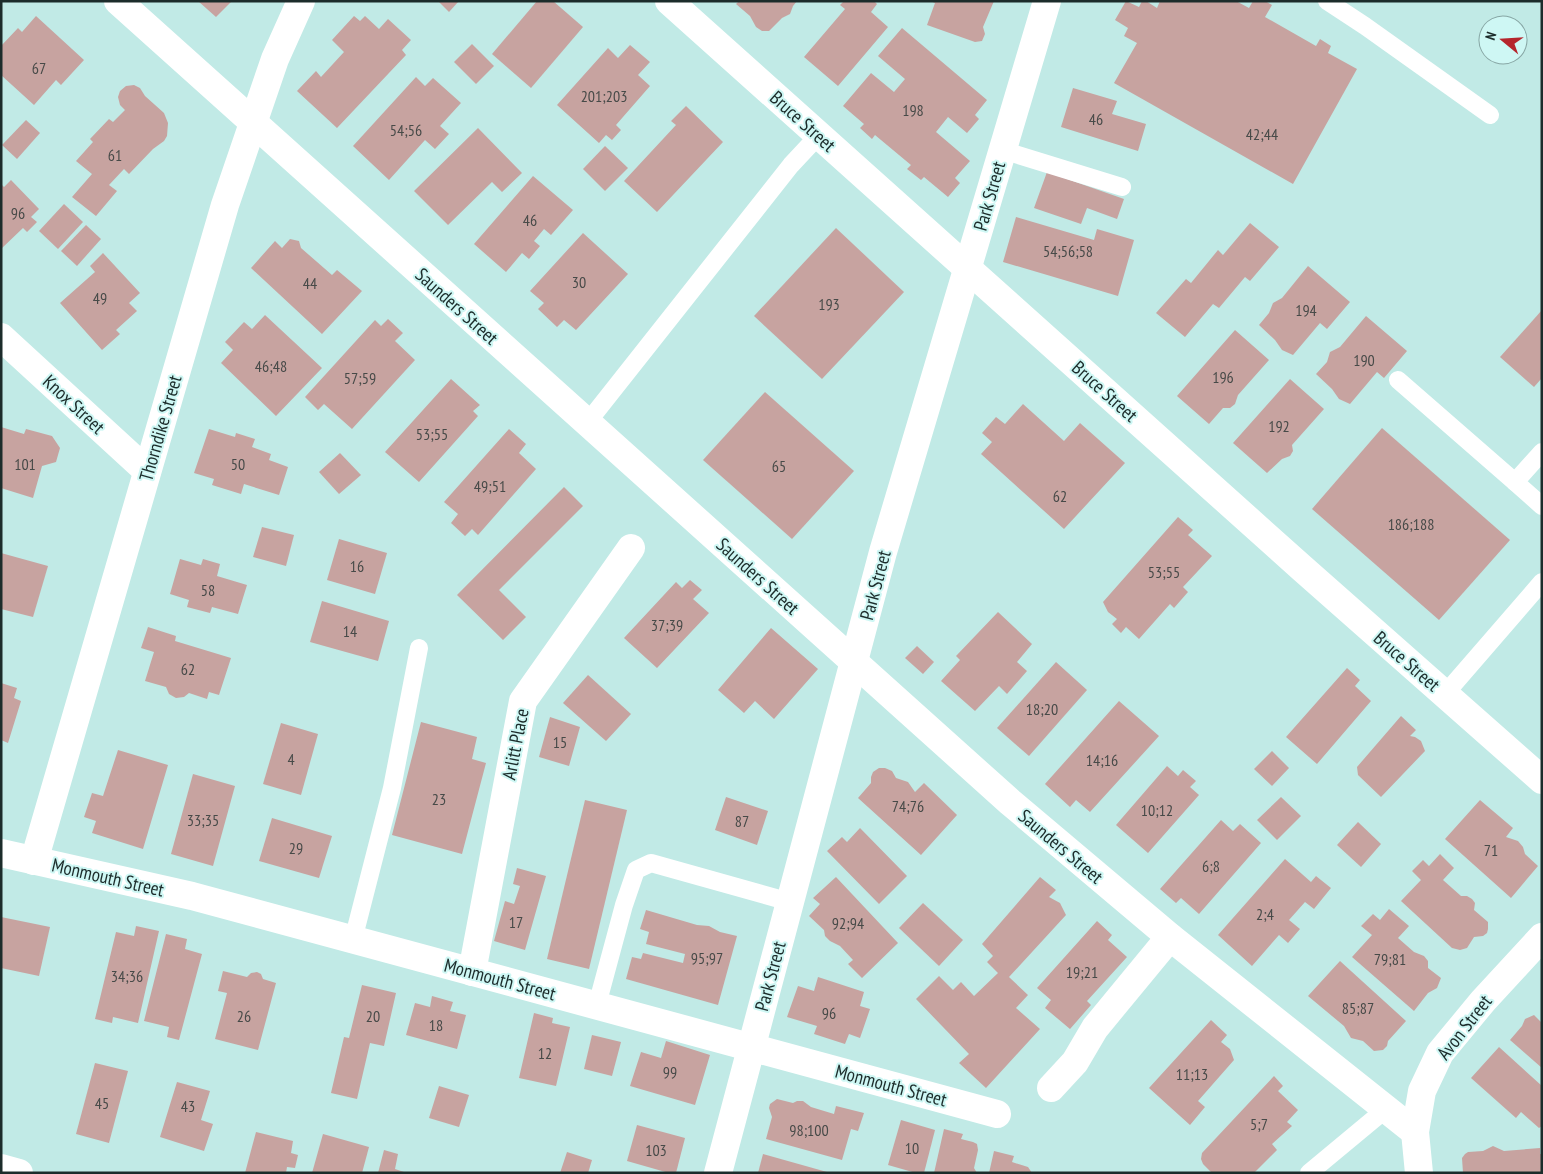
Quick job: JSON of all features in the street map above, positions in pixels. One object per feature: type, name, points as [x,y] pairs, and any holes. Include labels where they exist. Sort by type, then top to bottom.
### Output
[{"type":"street","name":"Saunders Street","points":[[118,1],[1010,802],[1170,937],[1415,1132]]},
{"type":"street","name":"Thorndike Street","points":[[34,860],[225,206],[275,59],[301,1]]},
{"type":"street","name":"Bruce Street","points":[[669,1],[1303,569],[1542,780]]},
{"type":"street","name":"Park Street","points":[[718,1173],[883,552],[1047,1]]},
{"type":"street","name":"Knox Street","points":[[1,337],[147,472]]},
{"type":"street","name":"Arlitt Place","points":[[472,972],[523,701],[631,548]]},
{"type":"street","name":"Monmouth Street","points":[[1,853],[192,896],[997,1114]]},
{"type":"street","points":[[1050,1088],[1075,1062],[1095,1028],[1170,937]]},
{"type":"street","name":"Avon Street","points":[[1419,1173],[1415,1132],[1422,1091],[1440,1053],[1483,1001],[1542,937]]},
{"type":"street","points":[[1,1168],[19,1173]]},
{"type":"lane","points":[[1327,1],[1490,115]]},
{"type":"lane","points":[[587,423],[791,165],[819,135]]},
{"type":"lane","points":[[1002,150],[1122,186]]},
{"type":"lane","points":[[1398,380],[1542,506]]},
{"type":"lane","points":[[1515,482],[1542,452]]},
{"type":"lane","points":[[1444,694],[1542,582]]},
{"type":"lane","points":[[353,940],[392,788],[419,648]]},
{"type":"lane","points":[[597,1005],[624,905],[636,870],[651,863],[790,902]]},
{"type":"lane","points":[[1308,1173],[1386,1109]]},
{"type":"building","points":[[198,1],[232,1],[216,17]]},
{"type":"building","points":[[438,1],[459,1],[449,12]]},
{"type":"building","points":[[537,1],[553,1],[583,27],[531,88],[492,54]]},
{"type":"building","points":[[739,1],[797,1],[790,14],[782,18],[769,31],[762,31],[756,27],[750,16],[736,4]]},
{"type":"building","points":[[844,1],[874,1],[877,4],[871,12],[888,27],[838,86],[804,57],[845,9],[840,5]]},
{"type":"building","points":[[930,1],[994,1],[983,27],[985,34],[982,41],[975,42],[927,25],[935,3]]},
{"type":"building","points":[[1126,1],[1139,7],[1142,1],[1146,1],[1157,8],[1160,1],[1236,1],[1249,8],[1253,1],[1265,1],[1272,5],[1265,17],[1316,46],[1320,39],[1331,46],[1328,53],[1357,69],[1293,184],[1114,83],[1137,43],[1124,36],[1128,28],[1115,20]]},
{"type":"building","points":[[36,16],[84,60],[61,85],[56,80],[34,105],[1,75],[1,46],[18,28],[22,32]]},
{"type":"building","points":[[354,16],[360,21],[365,16],[379,29],[388,19],[411,40],[402,50],[406,55],[337,128],[297,91],[316,71],[321,77],[344,52],[332,40]]},
{"type":"building","points":[[902,28],[987,100],[975,115],[979,119],[967,133],[948,117],[936,132],[970,161],[955,178],[960,183],[948,197],[924,177],[921,180],[907,169],[911,165],[875,135],[872,139],[860,128],[864,124],[843,106],[871,73],[894,92],[905,79],[878,56]]},
{"type":"building","points":[[472,44],[494,66],[476,84],[454,62]]},
{"type":"building","points":[[630,45],[650,62],[638,75],[650,86],[616,125],[621,130],[612,140],[606,135],[599,143],[557,105],[608,48],[618,58]]},
{"type":"building","points":[[416,77],[425,86],[433,78],[461,103],[440,126],[449,134],[435,149],[425,140],[389,180],[353,146]]},
{"type":"building","points":[[134,85],[140,88],[145,96],[164,113],[168,123],[167,136],[129,174],[124,169],[109,185],[117,191],[96,216],[72,197],[92,174],[76,161],[93,142],[90,139],[109,119],[113,122],[125,110],[120,105],[118,97],[120,91],[126,86]]},
{"type":"building","points":[[1073,88],[1117,101],[1112,114],[1146,124],[1138,151],[1061,127]]},
{"type":"building","points":[[686,106],[723,142],[657,212],[624,181],[676,125],[671,121]]},
{"type":"building","points":[[26,120],[40,133],[17,159],[2,145]]},
{"type":"building","points":[[478,128],[522,173],[502,192],[492,182],[448,225],[414,191]]},
{"type":"building","points":[[605,146],[628,168],[605,191],[583,169]]},
{"type":"building","points":[[1047,172],[1124,199],[1117,219],[1087,208],[1081,224],[1034,208]]},
{"type":"building","points":[[533,176],[573,210],[551,235],[544,229],[534,241],[540,246],[529,259],[522,253],[506,272],[474,244]]},
{"type":"building","points":[[11,180],[39,209],[31,217],[37,222],[27,232],[23,228],[1,249],[1,184],[4,187]]},
{"type":"building","points":[[64,204],[83,222],[58,249],[39,231]]},
{"type":"building","points":[[1016,217],[1094,240],[1097,229],[1134,240],[1118,296],[1003,262]]},
{"type":"building","points":[[1250,223],[1279,247],[1250,281],[1245,277],[1219,308],[1213,304],[1185,337],[1156,313],[1186,279],[1191,283],[1218,250],[1223,255]]},
{"type":"building","points":[[86,225],[101,239],[77,266],[61,251]]},
{"type":"building","points":[[836,228],[904,292],[822,379],[754,316]]},
{"type":"building","points":[[583,233],[628,274],[576,330],[564,320],[557,327],[538,309],[544,303],[530,291]]},
{"type":"building","points":[[290,239],[299,241],[301,248],[332,275],[337,270],[362,291],[322,334],[251,268],[275,241],[282,248]]},
{"type":"building","points":[[103,253],[140,293],[129,303],[137,311],[116,330],[120,334],[102,350],[60,303],[95,272],[90,266]]},
{"type":"building","points":[[1308,266],[1350,302],[1327,329],[1320,323],[1293,355],[1282,350],[1275,340],[1259,325],[1269,313],[1273,303],[1282,298]]},
{"type":"building","points":[[1542,310],[1542,378],[1534,387],[1500,357]]},
{"type":"building","points":[[265,315],[322,368],[276,416],[221,363],[233,350],[225,342],[244,322],[252,329]]},
{"type":"building","points":[[1366,316],[1407,351],[1384,378],[1377,372],[1350,404],[1339,399],[1332,389],[1316,374],[1327,362],[1330,352],[1340,347]]},
{"type":"building","points":[[388,319],[403,333],[395,341],[415,360],[352,429],[324,404],[318,410],[305,397],[375,320],[381,326]]},
{"type":"building","points":[[1235,330],[1269,360],[1238,395],[1235,404],[1230,408],[1223,408],[1209,424],[1177,396]]},
{"type":"building","points":[[451,379],[480,405],[473,411],[478,416],[419,482],[385,452]]},
{"type":"building","points":[[1290,379],[1324,409],[1292,445],[1293,451],[1290,456],[1282,459],[1267,473],[1233,443]]},
{"type":"building","points":[[765,392],[854,471],[792,539],[703,460]]},
{"type":"building","points":[[1023,404],[1064,441],[1080,423],[1125,463],[1064,529],[981,454],[992,442],[982,433],[996,417],[1005,424]]},
{"type":"building","points":[[1,427],[24,434],[26,429],[52,436],[60,448],[56,462],[42,466],[33,498],[1,488]]},
{"type":"building","points":[[1382,428],[1510,540],[1439,620],[1312,509]]},
{"type":"building","points":[[209,429],[235,437],[236,433],[255,439],[252,447],[271,454],[269,460],[288,467],[279,495],[244,484],[241,494],[212,485],[214,479],[194,473]]},
{"type":"building","points":[[509,429],[526,444],[519,453],[536,469],[478,535],[472,529],[465,536],[451,523],[458,514],[444,502]]},
{"type":"building","points":[[340,453],[361,475],[339,494],[319,472]]},
{"type":"building","points":[[564,487],[583,506],[499,590],[526,617],[503,640],[457,595]]},
{"type":"building","points":[[1178,517],[1193,530],[1188,535],[1212,556],[1183,587],[1188,592],[1174,608],[1170,604],[1139,639],[1126,627],[1121,633],[1112,624],[1117,619],[1108,612],[1103,602]]},
{"type":"building","points":[[262,527],[294,535],[286,566],[253,557]]},
{"type":"building","points":[[339,539],[387,553],[375,594],[327,580]]},
{"type":"building","points":[[1,553],[48,566],[33,617],[1,609]]},
{"type":"building","points":[[180,559],[201,565],[203,559],[220,564],[217,576],[247,585],[238,614],[212,607],[210,613],[187,607],[189,600],[170,594]]},
{"type":"building","points":[[690,580],[702,590],[693,599],[709,613],[657,668],[624,638],[676,582],[682,588]]},
{"type":"building","points":[[322,601],[389,621],[378,661],[310,642]]},
{"type":"building","points":[[998,612],[1032,644],[1017,662],[1027,671],[1007,694],[999,686],[975,711],[941,681],[960,660],[956,656]]},
{"type":"building","points":[[148,627],[176,636],[175,641],[231,658],[219,695],[209,692],[207,699],[189,693],[184,697],[176,698],[169,694],[166,687],[145,681],[154,652],[141,648]]},
{"type":"building","points":[[771,628],[818,669],[774,719],[755,701],[744,713],[718,690]]},
{"type":"building","points":[[917,646],[934,662],[923,674],[905,658]]},
{"type":"building","points":[[1056,662],[1087,690],[1029,756],[997,728]]},
{"type":"building","points":[[1347,668],[1360,680],[1355,686],[1371,701],[1317,764],[1286,737]]},
{"type":"building","points":[[588,675],[631,714],[606,741],[563,703]]},
{"type":"building","points":[[1,683],[17,688],[14,698],[21,701],[8,743],[1,740]]},
{"type":"building","points":[[1119,701],[1159,736],[1090,812],[1076,800],[1070,807],[1045,784]]},
{"type":"building","points":[[1401,716],[1416,730],[1410,736],[1421,741],[1425,751],[1381,797],[1358,775],[1357,767]]},
{"type":"building","points":[[550,717],[580,727],[569,766],[539,757]]},
{"type":"building","points":[[421,722],[477,737],[472,759],[486,763],[462,854],[392,835]]},
{"type":"building","points":[[281,723],[318,734],[301,795],[263,784]]},
{"type":"building","points":[[118,750],[168,765],[143,849],[92,833],[96,821],[84,817],[92,793],[103,796]]},
{"type":"building","points":[[1272,751],[1289,768],[1272,786],[1254,769]]},
{"type":"building","points":[[1167,766],[1178,776],[1183,770],[1196,781],[1190,787],[1199,795],[1148,853],[1116,825]]},
{"type":"building","points":[[879,768],[892,771],[896,778],[908,782],[915,792],[924,783],[957,815],[921,855],[858,798],[871,783],[873,772]]},
{"type":"building","points":[[193,774],[235,786],[213,866],[171,854]]},
{"type":"building","points":[[726,797],[768,811],[757,845],[715,830]]},
{"type":"building","points":[[1281,797],[1301,816],[1277,840],[1257,820]]},
{"type":"building","points":[[585,800],[627,810],[589,969],[547,959]]},
{"type":"building","points":[[1480,800],[1513,828],[1506,837],[1518,841],[1523,847],[1525,854],[1538,866],[1511,898],[1445,839]]},
{"type":"building","points":[[272,818],[332,836],[319,878],[259,861]]},
{"type":"building","points":[[1221,820],[1233,831],[1240,824],[1261,843],[1199,914],[1181,898],[1176,903],[1160,889]]},
{"type":"building","points":[[1358,822],[1381,844],[1361,867],[1337,845]]},
{"type":"building","points":[[860,828],[907,876],[879,904],[827,851],[842,837],[847,842]]},
{"type":"building","points":[[1440,854],[1454,868],[1443,880],[1461,896],[1467,896],[1472,899],[1475,903],[1474,910],[1488,922],[1487,933],[1483,936],[1474,937],[1467,948],[1460,950],[1452,948],[1401,901],[1421,880],[1412,871],[1423,860],[1429,866]]},
{"type":"building","points":[[1285,859],[1311,882],[1316,876],[1331,888],[1314,909],[1305,902],[1289,920],[1300,929],[1288,943],[1279,935],[1252,966],[1218,935]]},
{"type":"building","points":[[517,868],[546,876],[525,950],[494,941],[505,901],[514,904],[520,886],[513,884]]},
{"type":"building","points":[[836,877],[898,943],[862,978],[848,964],[853,960],[840,946],[825,936],[824,930],[809,916],[820,904],[813,898]]},
{"type":"building","points":[[1040,877],[1056,890],[1049,897],[1060,903],[1066,915],[1009,977],[1028,995],[1016,1008],[1040,1029],[986,1088],[959,1063],[969,1054],[916,999],[939,976],[953,990],[961,982],[974,996],[998,973],[987,962],[993,956],[982,944]]},
{"type":"building","points":[[923,903],[963,940],[939,966],[899,928]]},
{"type":"building","points":[[1389,909],[1409,926],[1398,938],[1414,952],[1424,956],[1428,961],[1428,968],[1441,978],[1437,988],[1428,993],[1414,1011],[1352,957],[1372,935],[1361,926],[1373,914],[1380,920]]},
{"type":"building","points":[[646,910],[697,925],[709,926],[720,932],[737,936],[718,1005],[626,979],[632,957],[641,959],[643,953],[683,963],[685,954],[646,944],[649,932],[640,929]]},
{"type":"building","points":[[1,917],[50,927],[39,976],[1,968]]},
{"type":"building","points":[[1097,921],[1112,935],[1108,940],[1127,957],[1087,1001],[1091,1005],[1070,1029],[1045,1008],[1051,1000],[1037,988]]},
{"type":"building","points":[[136,926],[159,931],[138,1023],[113,1017],[112,1023],[95,1019],[116,932],[134,936]]},
{"type":"building","points":[[166,934],[187,939],[185,949],[202,954],[179,1040],[167,1037],[169,1027],[144,1021]]},
{"type":"building","points":[[1340,961],[1406,1021],[1388,1041],[1387,1046],[1383,1050],[1374,1051],[1363,1041],[1351,1038],[1344,1026],[1308,996]]},
{"type":"building","points":[[223,971],[247,977],[251,973],[257,972],[261,974],[263,979],[276,983],[258,1050],[215,1039],[227,993],[218,991]]},
{"type":"building","points":[[818,977],[864,992],[860,1006],[870,1009],[860,1038],[849,1034],[845,1044],[814,1034],[817,1026],[787,1017],[798,986],[814,991]]},
{"type":"building","points":[[362,985],[396,993],[384,1046],[370,1043],[357,1099],[331,1093],[344,1037],[349,1038]]},
{"type":"building","points":[[432,996],[453,1002],[450,1011],[466,1015],[457,1049],[406,1035],[415,1003],[430,1007]]},
{"type":"building","points":[[534,1013],[553,1018],[552,1023],[570,1027],[556,1086],[519,1078]]},
{"type":"building","points":[[1534,1015],[1542,1023],[1542,1068],[1510,1040],[1522,1026],[1525,1019]]},
{"type":"building","points":[[1211,1020],[1227,1035],[1221,1042],[1230,1049],[1234,1060],[1198,1101],[1205,1107],[1190,1125],[1149,1088]]},
{"type":"building","points":[[592,1035],[621,1042],[612,1076],[584,1069]]},
{"type":"building","points":[[666,1041],[710,1055],[695,1105],[630,1086],[641,1052],[661,1058]]},
{"type":"building","points":[[1499,1047],[1542,1086],[1542,1126],[1539,1128],[1521,1112],[1516,1118],[1471,1078]]},
{"type":"building","points":[[95,1063],[128,1071],[109,1143],[76,1134]]},
{"type":"building","points":[[1274,1076],[1283,1086],[1278,1091],[1298,1110],[1287,1122],[1292,1126],[1272,1144],[1277,1150],[1254,1173],[1212,1173],[1203,1164],[1201,1159],[1202,1153]]},
{"type":"building","points":[[177,1082],[210,1091],[201,1120],[213,1124],[204,1151],[160,1137]]},
{"type":"building","points":[[439,1086],[469,1095],[459,1127],[429,1118]]},
{"type":"building","points":[[777,1099],[793,1103],[803,1101],[811,1107],[834,1114],[836,1106],[864,1113],[858,1131],[851,1129],[842,1160],[766,1139],[772,1117],[769,1108],[770,1104]]},
{"type":"building","points":[[901,1120],[935,1130],[924,1173],[916,1173],[888,1165]]},
{"type":"building","points":[[637,1125],[685,1138],[676,1173],[669,1173],[627,1161]]},
{"type":"building","points":[[944,1129],[963,1134],[961,1139],[977,1144],[978,1150],[974,1168],[977,1173],[934,1173]]},
{"type":"building","points":[[256,1132],[293,1141],[291,1153],[298,1155],[295,1168],[287,1167],[286,1173],[245,1173]]},
{"type":"building","points":[[323,1134],[369,1147],[362,1173],[312,1173]]},
{"type":"building","points":[[1493,1146],[1504,1151],[1540,1148],[1542,1172],[1463,1173],[1462,1158],[1465,1154],[1483,1151]]},
{"type":"building","points":[[384,1150],[398,1154],[395,1169],[407,1173],[378,1173]]},
{"type":"building","points":[[994,1151],[1014,1156],[1012,1162],[1028,1167],[1032,1173],[989,1173]]},
{"type":"building","points":[[567,1152],[592,1160],[588,1173],[560,1173]]},
{"type":"building","points":[[763,1154],[827,1172],[827,1173],[758,1173]]}]
